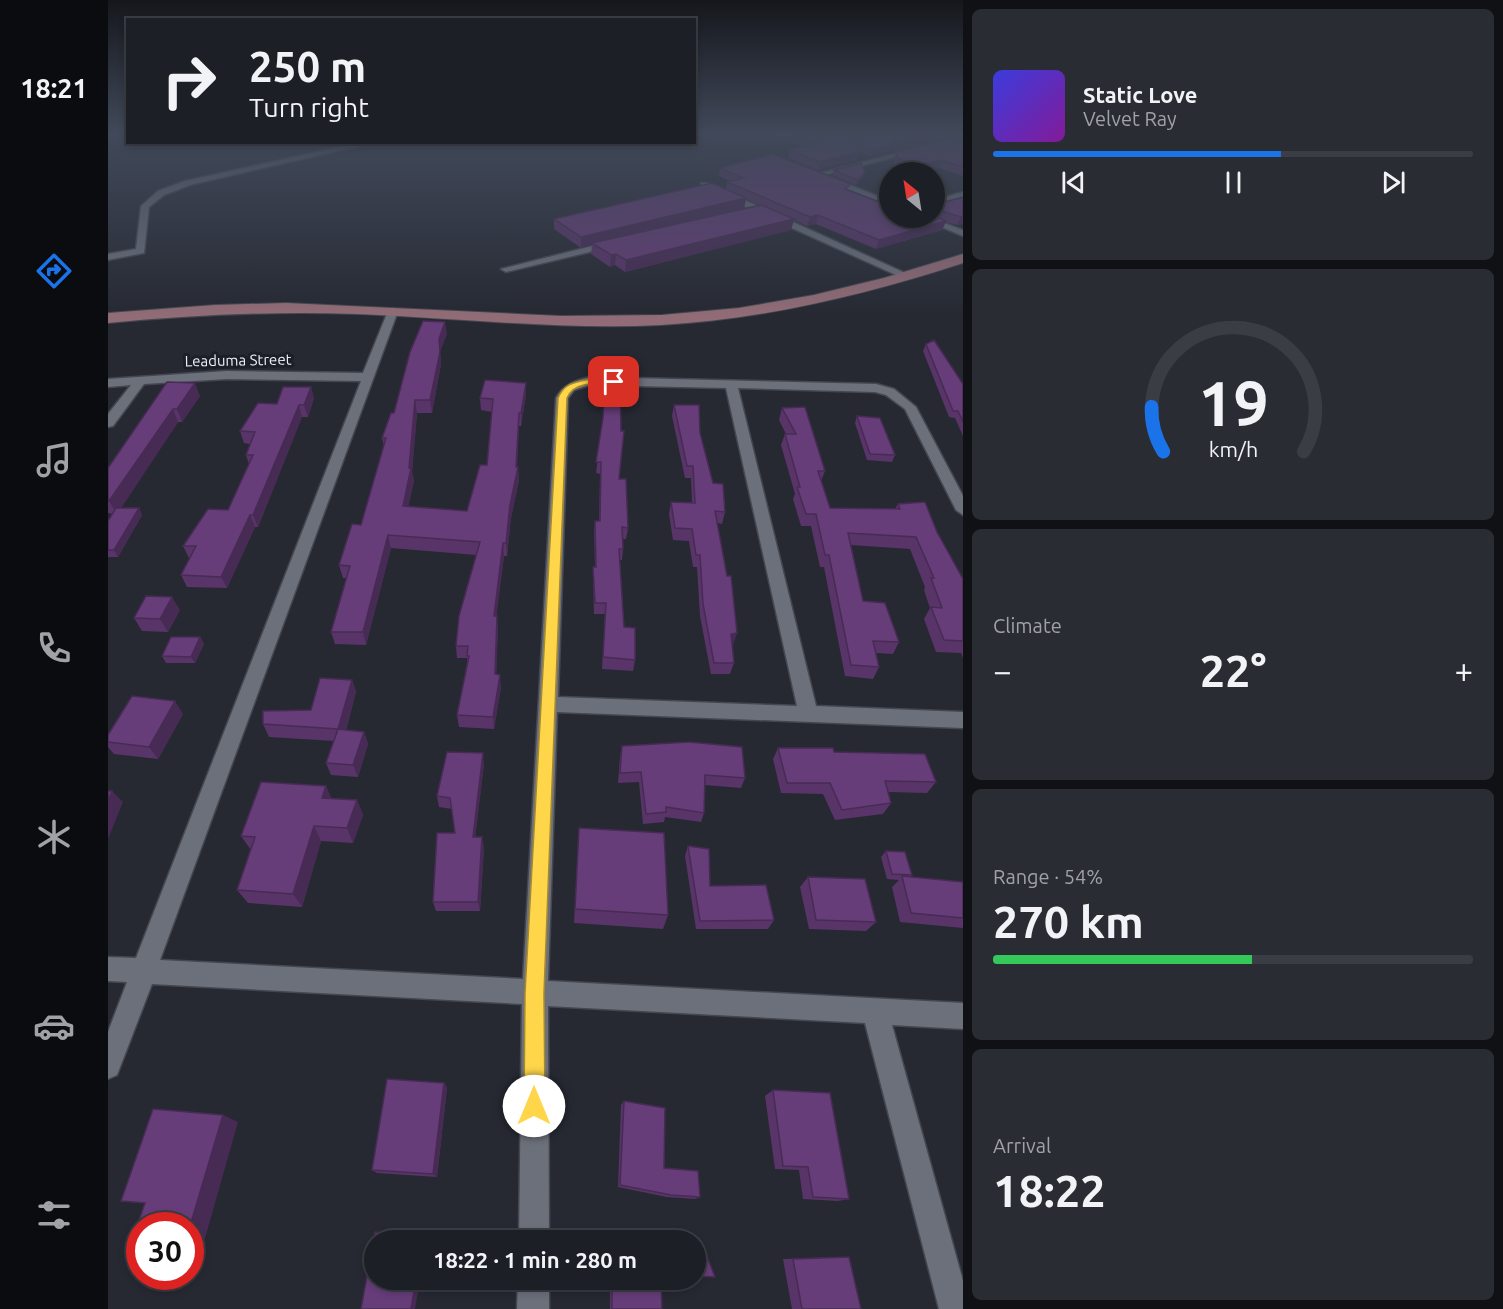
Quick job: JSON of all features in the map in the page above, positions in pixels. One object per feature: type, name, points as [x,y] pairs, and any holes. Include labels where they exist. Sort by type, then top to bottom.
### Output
[{"type":"main road","points":[[108,318],[254,308],[393,311],[551,321],[662,320],[781,308],[870,289],[963,258]]},
{"type":"street","points":[[108,257],[141,251],[145,206],[160,195]]},
{"type":"street","points":[[726,195],[909,277]]},
{"type":"street","points":[[945,200],[959,195]]},
{"type":"street","points":[[736,215],[759,210]]},
{"type":"street","points":[[945,226],[963,233]]},
{"type":"street","points":[[506,269],[621,242]]},
{"type":"street","points":[[108,1066],[393,311]]},
{"type":"street","name":"Leaduma Street","points":[[108,383],[227,375],[368,377]]},
{"type":"street","points":[[108,423],[142,380]]},
{"type":"street","points":[[534,1230],[535,993],[562,398],[566,390],[574,384],[590,381],[876,388],[891,392],[910,407],[963,510]]},
{"type":"street","points":[[731,385],[808,714]]},
{"type":"street","points":[[549,704],[963,720]]},
{"type":"street","points":[[108,969],[963,1016]]},
{"type":"street","points":[[875,1011],[955,1309]]},
{"type":"street","points":[[534,1290],[534,1309]]},
{"type":"building","points":[[659,195],[739,195],[746,198],[581,237],[554,219]]},
{"type":"building","points":[[758,195],[861,195],[879,202],[879,228],[921,228],[879,240],[818,215],[810,217]]},
{"type":"building","points":[[963,197],[963,216],[945,212],[945,202]]},
{"type":"building","points":[[761,205],[794,219],[626,260],[616,254],[611,255],[592,243]]},
{"type":"building","points":[[423,321],[445,322],[439,339],[440,352],[430,400],[415,400],[409,468],[411,468],[403,506],[467,511],[480,465],[487,465],[493,399],[480,398],[485,380],[526,383],[521,413],[519,413],[516,467],[518,467],[510,505],[506,543],[503,543],[494,616],[497,616],[495,674],[500,675],[493,717],[457,715],[469,656],[467,656],[468,646],[456,646],[459,616],[480,542],[388,535],[363,632],[331,632],[350,566],[339,565],[352,524],[361,525],[386,438],[382,438],[391,413],[394,413],[410,352]]},
{"type":"building","points":[[934,340],[963,384],[963,422],[958,411],[953,411],[926,344]]},
{"type":"building","points":[[605,376],[620,377],[621,431],[624,431],[619,479],[626,479],[628,528],[622,527],[623,549],[619,549],[624,627],[635,628],[635,660],[603,657],[606,603],[595,603],[593,567],[596,567],[595,521],[600,521],[601,462],[596,462],[603,418]]},
{"type":"building","points":[[167,382],[195,383],[177,409],[173,409],[108,501],[108,468]]},
{"type":"building","points":[[283,387],[311,387],[304,405],[299,405],[253,515],[250,515],[221,577],[181,575],[196,546],[183,546],[208,509],[228,510],[253,455],[246,455],[255,432],[240,431],[258,403],[277,404]]},
{"type":"building","points":[[674,405],[699,405],[700,433],[713,483],[723,484],[725,512],[715,511],[727,576],[731,576],[737,633],[731,634],[734,663],[714,663],[703,604],[700,555],[696,555],[692,529],[675,528],[671,502],[695,503],[693,466],[687,466]]},
{"type":"building","points":[[805,407],[825,471],[818,471],[830,508],[900,509],[898,504],[925,502],[937,532],[963,579],[963,641],[944,640],[931,607],[942,608],[931,578],[934,578],[916,537],[848,533],[863,601],[885,603],[899,642],[873,641],[879,667],[851,665],[829,555],[825,555],[816,514],[806,514],[797,487],[800,487],[785,434],[796,434],[782,408]]},
{"type":"building","points":[[857,416],[880,418],[895,455],[870,454]]},
{"type":"building","points":[[116,508],[139,508],[114,550],[108,550],[108,521]]},
{"type":"building","points":[[146,596],[172,597],[160,619],[134,618]]},
{"type":"building","points":[[171,637],[200,637],[191,657],[162,656]]},
{"type":"building","points":[[320,678],[352,680],[338,729],[263,724],[263,711],[311,710]]},
{"type":"building","points":[[132,696],[175,701],[149,747],[108,742],[108,735]]},
{"type":"building","points":[[338,729],[364,732],[353,765],[326,763]]},
{"type":"building","points":[[689,742],[742,747],[745,778],[705,775],[704,813],[666,807],[666,812],[646,814],[641,772],[620,773],[622,746]]},
{"type":"building","points":[[778,748],[833,748],[834,752],[925,754],[936,782],[885,781],[891,803],[842,810],[830,783],[787,783]]},
{"type":"building","points":[[447,752],[483,753],[473,837],[482,837],[478,902],[433,902],[437,833],[455,833],[450,798],[437,796]]},
{"type":"building","points":[[261,782],[326,786],[322,798],[357,800],[347,828],[314,826],[293,894],[237,890],[255,837],[241,836]]},
{"type":"building","points":[[579,828],[664,833],[668,915],[575,909]]},
{"type":"building","points":[[688,846],[709,849],[710,886],[766,885],[774,920],[700,921]]},
{"type":"building","points":[[886,851],[905,852],[912,875],[892,874]]},
{"type":"building","points":[[902,876],[963,882],[963,918],[911,913]]},
{"type":"building","points":[[808,877],[865,879],[876,922],[816,920]]},
{"type":"building","points":[[387,1079],[444,1083],[433,1174],[372,1170]]},
{"type":"building","points":[[773,1090],[830,1093],[849,1199],[813,1197],[808,1167],[783,1166]]},
{"type":"building","points":[[624,1101],[665,1108],[664,1168],[698,1171],[700,1197],[671,1195],[620,1185]]},
{"type":"building","points":[[153,1109],[223,1115],[194,1212],[142,1212],[145,1203],[121,1201]]},
{"type":"building","points":[[706,1254],[715,1277],[706,1277]]},
{"type":"building","points":[[849,1257],[861,1309],[802,1309],[793,1259]]},
{"type":"building","points":[[364,1290],[414,1290],[411,1309],[361,1309]]},
{"type":"building","points":[[612,1290],[661,1290],[662,1309],[612,1309]]},
{"type":"route","points":[[534,1106],[535,993],[562,398],[566,390],[574,384],[590,381],[614,382]]}]
